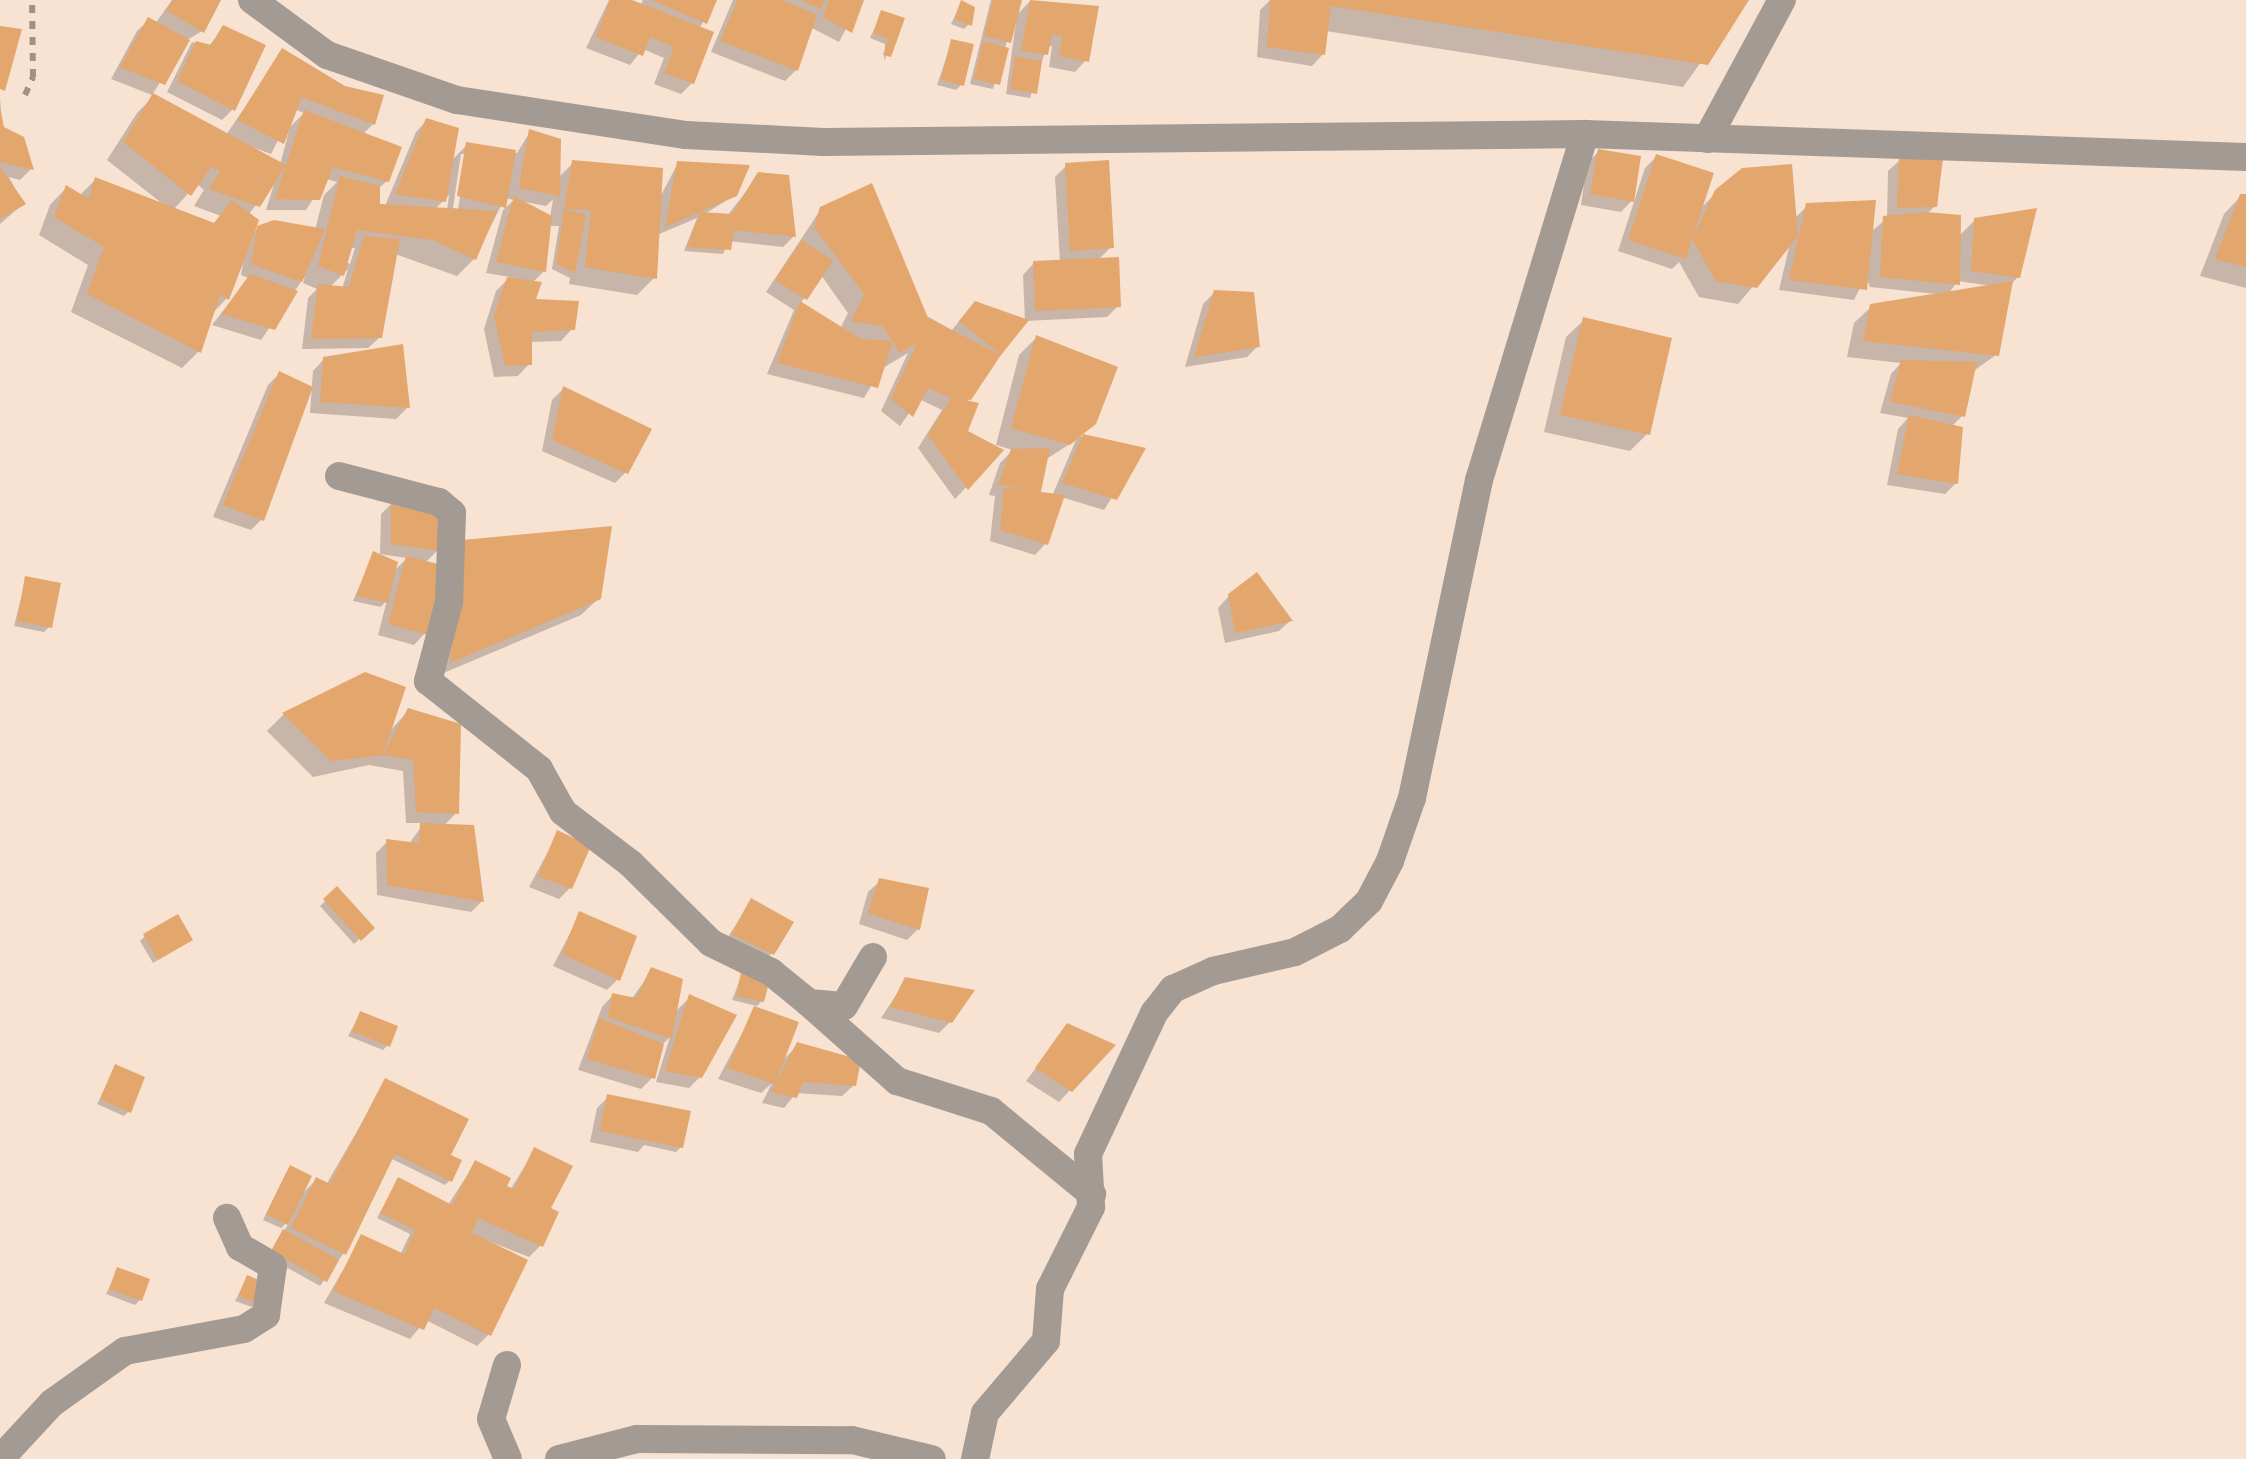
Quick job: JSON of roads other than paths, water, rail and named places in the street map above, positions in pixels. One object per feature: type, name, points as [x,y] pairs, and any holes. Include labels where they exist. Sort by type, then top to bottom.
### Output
[{"type":"street","points":[[252,0],[327,55],[456,100],[686,135],[822,142],[1585,134],[2246,158]]},
{"type":"street","points":[[1707,139],[1782,0]]},
{"type":"street","points":[[974,1459],[985,1413],[1046,1341],[1050,1289],[1092,1194],[1088,1154],[1114,1089],[1173,989],[1295,952],[1340,929],[1369,901],[1390,861],[1412,798],[1479,480],[1585,134]]},
{"type":"street","points":[[338,476],[440,502],[452,513],[449,602],[430,685],[539,769],[563,812],[631,864],[711,942],[771,972],[897,1081],[990,1111],[1092,1194]]},
{"type":"street","points":[[809,1003],[844,1006],[873,957]]},
{"type":"street","points":[[0,1459],[52,1403],[125,1351],[244,1329],[266,1315],[272,1266],[240,1246],[227,1218]]},
{"type":"street","points":[[507,1365],[492,1419],[508,1459]]},
{"type":"street","points":[[559,1459],[636,1439],[852,1440],[932,1459]]}]
